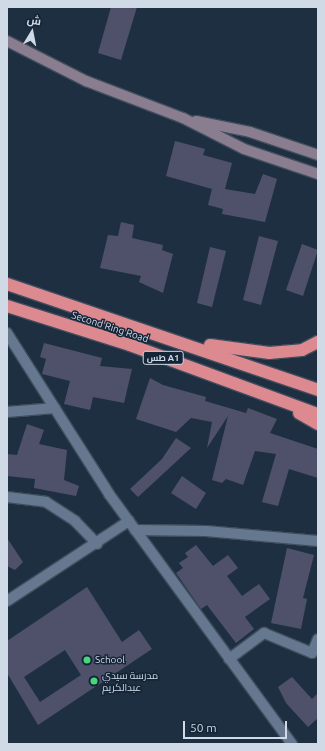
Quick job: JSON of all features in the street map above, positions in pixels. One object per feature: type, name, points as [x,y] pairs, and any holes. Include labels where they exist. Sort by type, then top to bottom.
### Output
[{"type":"highway","name":"Second Ring Road","points":[[7,284],[173,338],[318,390]]},
{"type":"highway","name":"Second Ring Road","points":[[7,306],[130,345],[318,414]]},
{"type":"highway","points":[[173,338],[269,353],[302,350],[318,342]]},
{"type":"highway","points":[[266,396],[318,424]]},
{"type":"main road","points":[[7,40],[62,71],[183,118],[244,149],[318,174]]},
{"type":"main road","points":[[183,118],[250,132],[318,155]]},
{"type":"street","points":[[7,333],[135,530],[292,744]]},
{"type":"street","points":[[7,412],[55,408]]},
{"type":"street","points":[[7,497],[46,502],[75,521],[97,544]]},
{"type":"street","points":[[7,601],[97,544],[129,521]]},
{"type":"street","points":[[135,530],[214,531],[318,541]]},
{"type":"street","points":[[230,659],[265,633],[315,655],[318,639]]},
{"type":"building","points":[[111,7],[137,7],[121,60],[98,53]]},
{"type":"building","points":[[175,141],[205,149],[203,155],[232,163],[225,189],[255,194],[263,174],[277,179],[265,222],[222,214],[223,209],[208,205],[212,189],[166,176]]},
{"type":"building","points":[[121,222],[134,225],[132,238],[163,245],[162,250],[173,254],[163,293],[139,282],[141,276],[100,268],[108,235],[118,236]]},
{"type":"building","points":[[259,236],[278,241],[261,305],[243,300]]},
{"type":"building","points":[[302,244],[318,250],[303,296],[286,290]]},
{"type":"building","points":[[210,247],[226,251],[212,307],[197,303]]},
{"type":"building","points":[[44,343],[102,358],[100,366],[132,369],[124,403],[93,397],[90,410],[64,404],[70,381],[42,374],[46,359],[40,357]]},
{"type":"building","points":[[150,378],[163,385],[206,397],[205,401],[246,413],[248,408],[277,419],[270,433],[318,449],[318,478],[289,469],[278,506],[262,502],[276,454],[255,451],[243,485],[226,479],[222,483],[212,480],[228,416],[207,448],[212,422],[191,418],[176,432],[136,419]]},
{"type":"building","points":[[27,424],[44,430],[39,444],[67,450],[64,480],[79,486],[76,496],[34,488],[35,479],[7,476],[7,454],[17,455]]},
{"type":"building","points":[[176,438],[191,448],[138,497],[130,489],[162,459]]},
{"type":"building","points":[[182,476],[206,493],[196,509],[171,493]]},
{"type":"building","points":[[7,538],[23,562],[15,570],[7,566]]},
{"type":"building","points":[[196,545],[213,566],[228,555],[238,568],[227,576],[242,596],[259,584],[270,599],[245,617],[254,629],[236,643],[207,605],[201,609],[176,573],[183,568],[179,563],[188,557],[185,553]]},
{"type":"building","points":[[287,548],[314,555],[303,598],[307,599],[301,629],[271,623]]},
{"type":"building","points":[[87,587],[122,642],[139,630],[152,649],[38,725],[7,673],[7,641]],"holes":[[[65,650],[81,675],[40,702],[24,677]]]},
{"type":"building","points":[[292,677],[312,699],[318,693],[318,718],[308,727],[286,703],[278,687]]},
{"type":"place","name":"School","points":[[87,660]]},
{"type":"place","name":"مدرسة سيدي عبدالكريم","points":[[94,681]]}]
